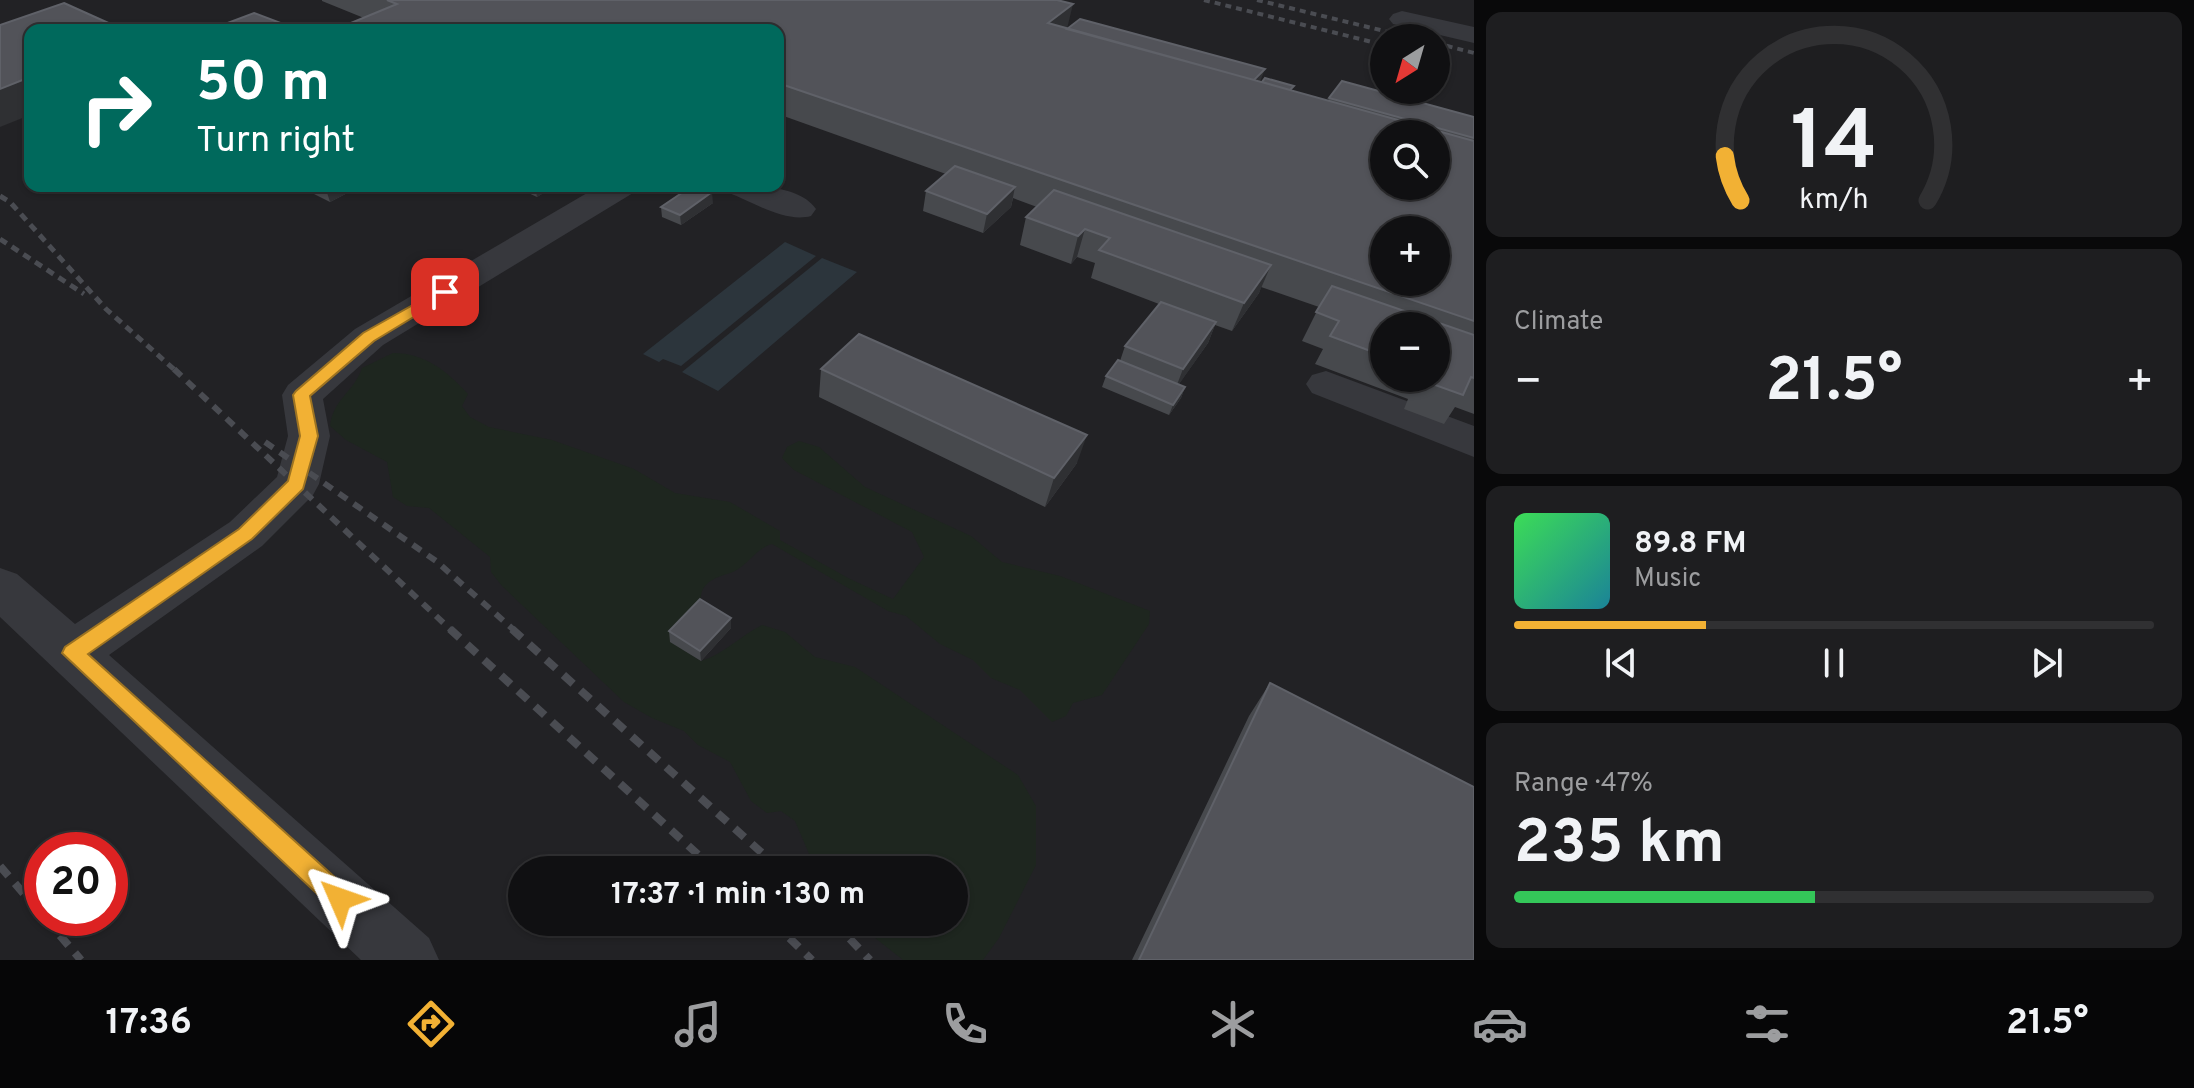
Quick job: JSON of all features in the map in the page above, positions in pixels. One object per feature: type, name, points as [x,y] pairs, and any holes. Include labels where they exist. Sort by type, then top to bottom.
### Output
[{"type":"lane","points":[[1402,19],[1474,35]]},
{"type":"lane","points":[[72,653],[246,534],[297,484],[309,436],[302,395],[369,337],[612,192]]},
{"type":"lane","points":[[755,192],[799,209]]},
{"type":"lane","points":[[1326,384],[1474,442]]},
{"type":"lane","points":[[0,587],[407,960]]},
{"type":"shaded area","points":[[0,0],[1474,0],[1474,960],[0,960]]},
{"type":"shaded area","points":[[785,242],[816,256],[681,366],[663,359],[659,362],[643,354]]},
{"type":"shaded area","points":[[822,258],[857,272],[718,391],[682,372]]},
{"type":"shaded area","points":[[393,353],[425,360],[452,378],[468,394],[462,406],[470,417],[489,427],[552,440],[634,469],[675,493],[730,502],[780,531],[780,540],[893,599],[924,557],[912,532],[794,470],[782,458],[787,447],[799,441],[819,447],[865,487],[971,536],[1002,562],[1060,576],[1150,611],[1149,624],[1102,695],[1073,703],[1066,716],[1052,722],[1020,690],[991,678],[973,660],[940,644],[906,616],[888,611],[772,544],[735,571],[706,585],[701,594],[701,610],[671,642],[701,661],[762,625],[785,632],[815,657],[855,667],[1018,775],[1036,806],[1036,865],[999,938],[983,960],[903,960],[873,936],[968,936],[968,856],[810,856],[795,821],[781,811],[767,813],[751,801],[730,762],[698,745],[684,731],[624,702],[502,586],[491,572],[490,557],[429,508],[407,506],[393,497],[387,462],[346,440],[330,426],[335,409],[362,368]]},
{"type":"building","points":[[387,0],[1057,0],[1073,4],[1048,23],[1398,120],[1370,120],[1370,200],[1450,200],[1450,134],[1474,141],[1474,321],[1401,296],[1450,296],[1450,216],[1370,216],[1370,285],[784,85],[784,24],[349,24],[397,4]]},
{"type":"building","points":[[64,3],[111,24],[24,24],[24,79],[0,89],[0,25]]},
{"type":"building","points":[[254,13],[278,22],[273,24],[225,24]]},
{"type":"building","points":[[1080,19],[1265,69],[1254,80],[1067,29]]},
{"type":"building","points":[[1265,78],[1294,86],[1290,90],[1262,82]]},
{"type":"building","points":[[1342,81],[1370,89],[1370,104],[1426,104],[1474,117],[1474,138],[1450,131],[1450,120],[1409,120],[1329,98]]},
{"type":"building","points":[[955,166],[1015,187],[987,214],[926,191]]},
{"type":"building","points":[[1054,190],[1271,265],[1244,303],[1099,250],[1110,238],[1085,229],[1078,236],[1026,217]]},
{"type":"building","points":[[683,192],[712,192],[680,215],[661,207]]},
{"type":"building","points":[[1332,286],[1407,312],[1370,312],[1370,351],[1330,336],[1339,321],[1316,312]]},
{"type":"building","points":[[1161,302],[1216,322],[1183,369],[1125,346]]},
{"type":"building","points":[[1450,327],[1474,335],[1474,378],[1471,377],[1463,395],[1450,390]]},
{"type":"building","points":[[859,334],[1087,435],[1054,478],[821,369]]},
{"type":"building","points":[[1118,360],[1185,387],[1173,405],[1106,376]]},
{"type":"building","points":[[700,599],[731,618],[700,651],[669,631]]},
{"type":"building","points":[[1270,683],[1474,787],[1474,960],[1139,960]]},
{"type":"railway","points":[[1204,0],[1370,42]]},
{"type":"railway","points":[[1257,0],[1370,28]]},
{"type":"railway","points":[[1450,47],[1474,53]]},
{"type":"railway","points":[[0,196],[10,202],[106,309],[176,371]]},
{"type":"railway","points":[[0,239],[84,294]]},
{"type":"railway","points":[[174,369],[452,631]]},
{"type":"railway","points":[[265,442],[436,561],[515,631]]},
{"type":"railway","points":[[450,629],[700,856]]},
{"type":"railway","points":[[512,629],[765,856]]},
{"type":"railway","points":[[0,866],[24,894]]},
{"type":"railway","points":[[60,936],[81,960]]},
{"type":"railway","points":[[787,936],[812,960]]},
{"type":"railway","points":[[847,936],[870,960]]},
{"type":"route","points":[[340,899],[72,653],[246,534],[297,484],[309,436],[302,395],[369,337],[445,292]]}]
